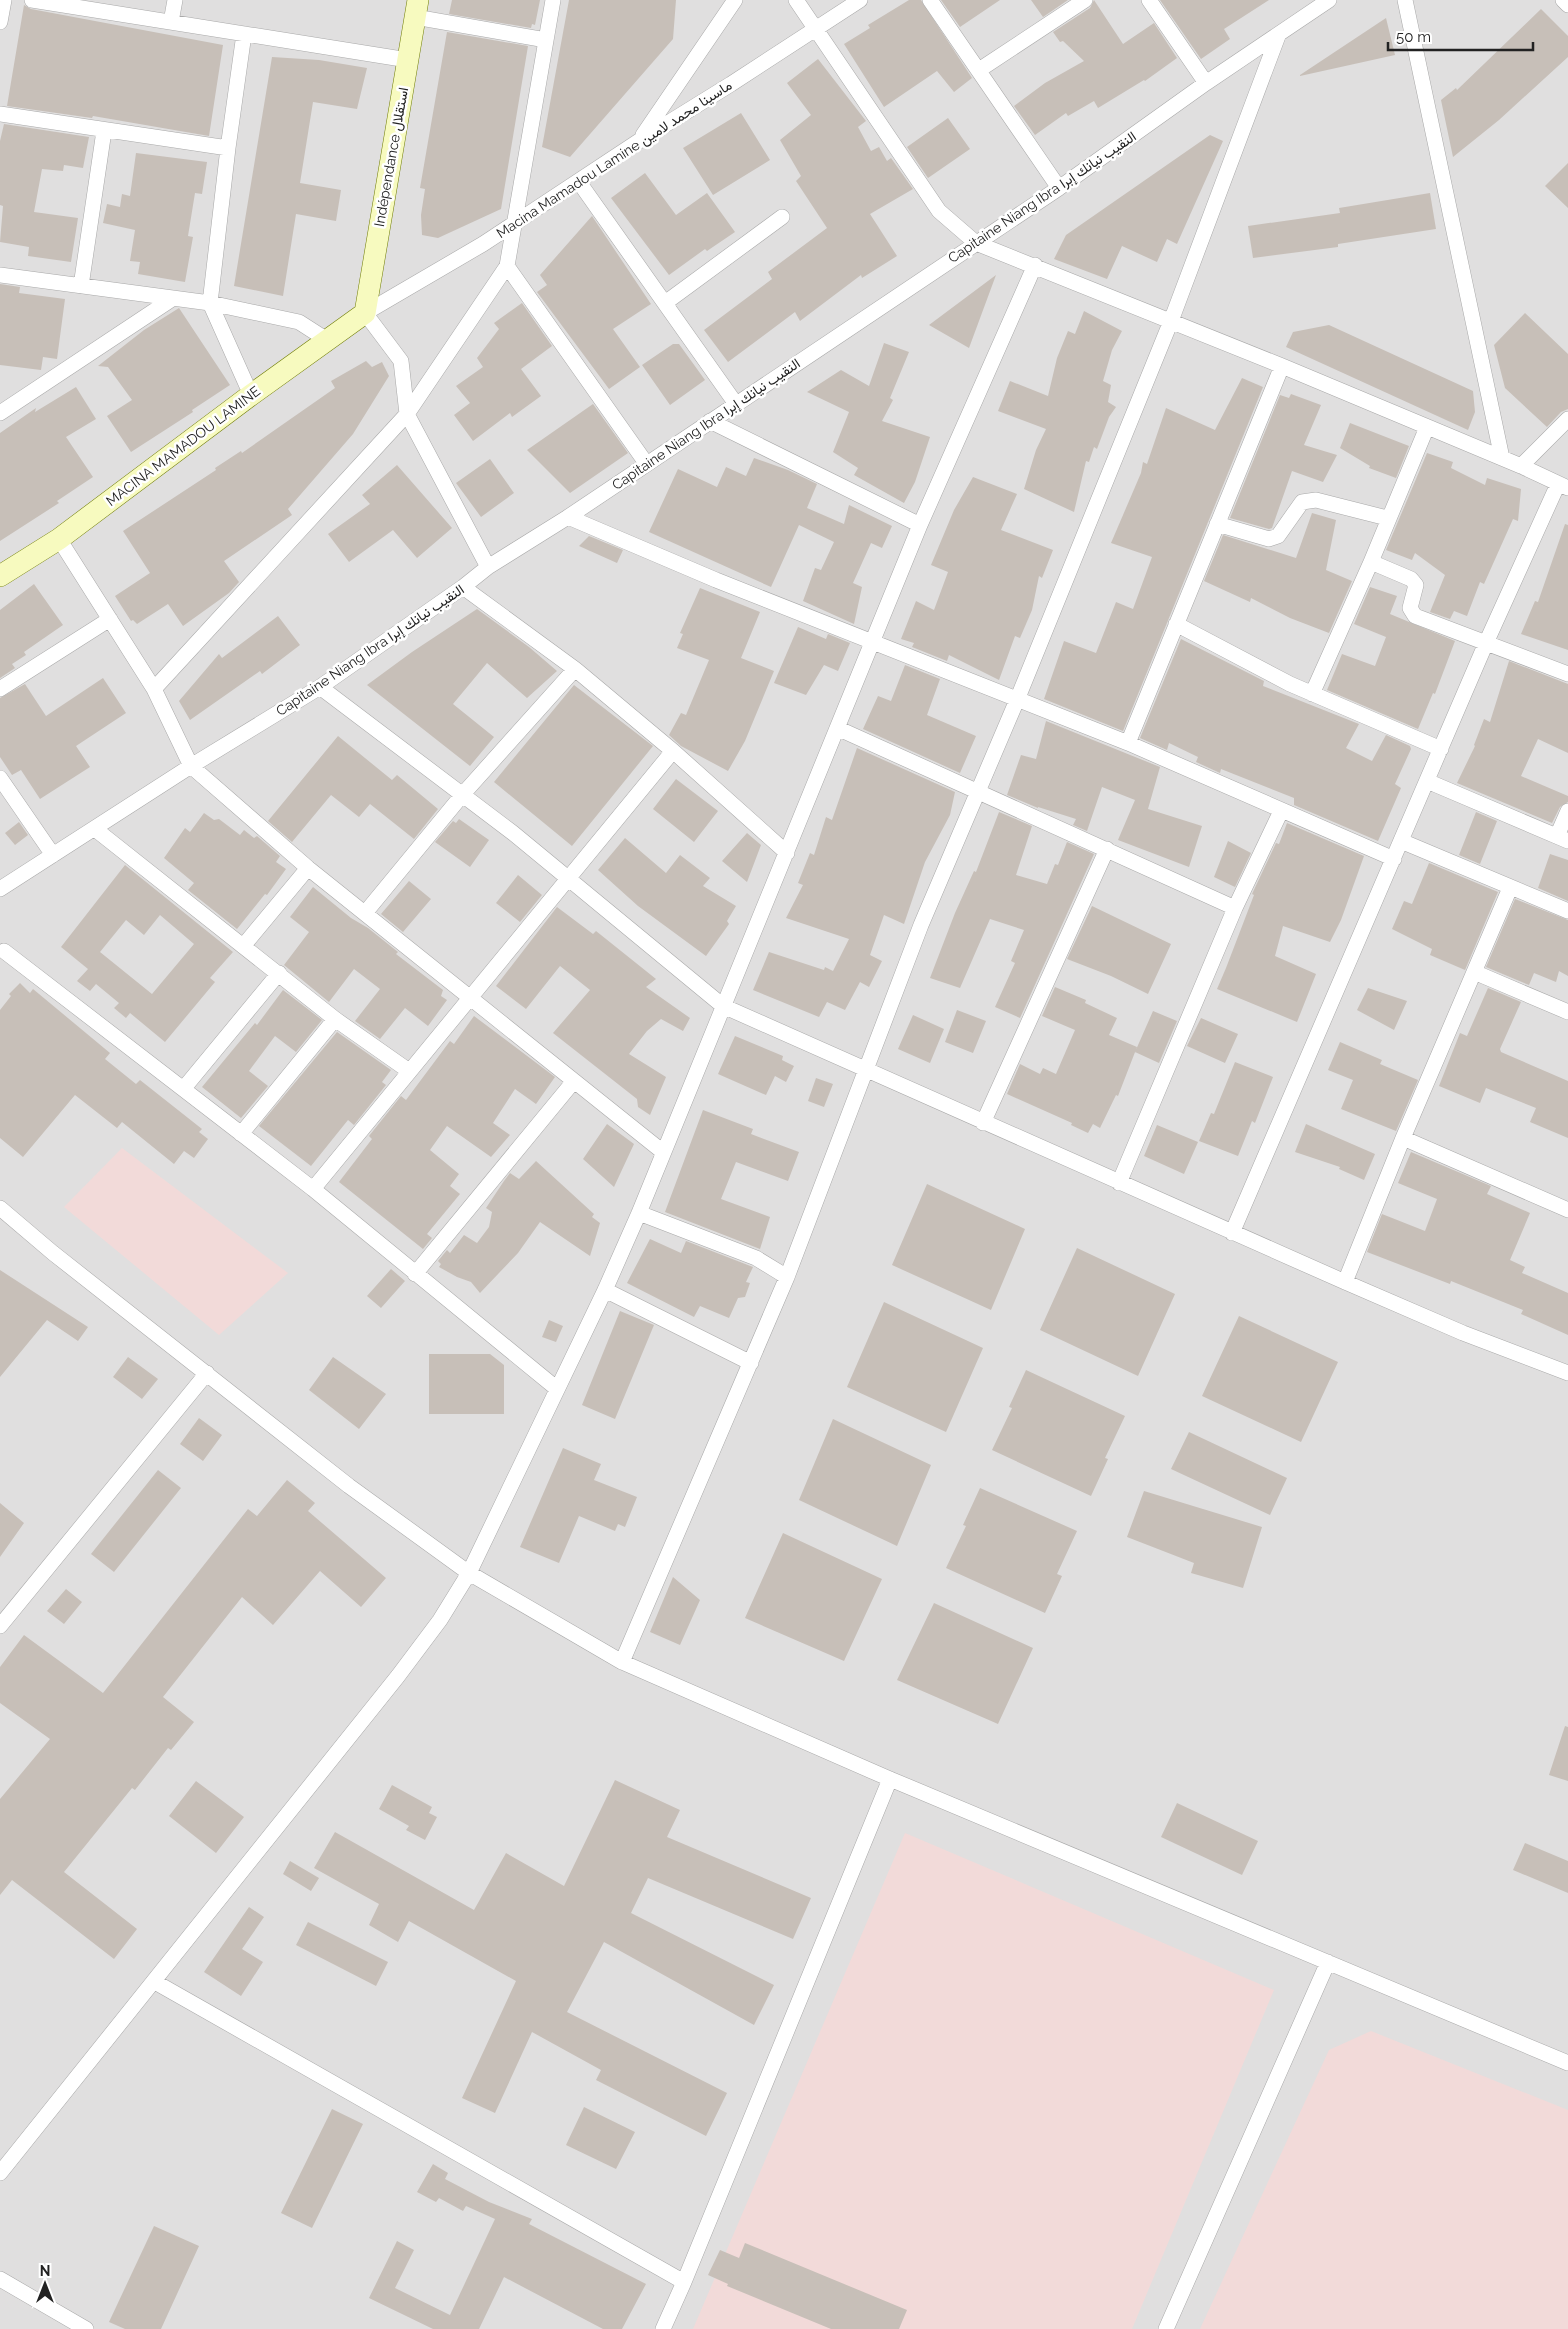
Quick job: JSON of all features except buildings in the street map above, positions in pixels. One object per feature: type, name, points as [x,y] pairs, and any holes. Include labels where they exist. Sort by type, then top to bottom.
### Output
[{"type":"street","points":[[0,22],[4,0]]},
{"type":"street","points":[[32,0],[408,60]]},
{"type":"street","points":[[171,22],[175,0]]},
{"type":"street","points":[[154,689],[407,414],[507,266],[517,220],[553,0]]},
{"type":"street","points":[[639,141],[735,0]]},
{"type":"street","points":[[796,0],[817,28],[939,211],[976,242],[1427,426],[1563,486],[1486,643],[1232,1233]]},
{"type":"street","name":"Macina Mamadou Lamine ماسينا محمد لامين","points":[[365,313],[483,244],[517,220],[580,182],[639,141],[860,0]]},
{"type":"street","points":[[930,0],[1059,188]]},
{"type":"street","points":[[979,70],[1085,0]]},
{"type":"street","points":[[1149,0],[1206,84]]},
{"type":"street","name":"Capitaine Niang Ibra النقيب نيانك إبرا","points":[[0,889],[191,766],[320,687],[463,587],[488,567],[568,517],[1059,188],[1328,0]]},
{"type":"street","points":[[1405,0],[1502,458]]},
{"type":"street","points":[[1563,0],[1568,5]]},
{"type":"street","points":[[417,8],[546,40]]},
{"type":"street","name":"Indépendance استقلال","points":[[365,313],[417,8]]},
{"type":"street","points":[[244,34],[228,148],[210,303],[251,395]]},
{"type":"street","points":[[622,1662],[787,1277],[921,925],[1017,700],[1171,321],[1278,36]]},
{"type":"street","points":[[0,114],[228,148]]},
{"type":"street","points":[[81,286],[104,131]]},
{"type":"street","points":[[580,182],[736,404]]},
{"type":"street","points":[[666,303],[782,217]]},
{"type":"street","points":[[0,2173],[155,1982],[409,1662],[440,1620],[469,1573],[639,1213],[920,525],[1035,265]]},
{"type":"street","points":[[507,266],[646,463]]},
{"type":"street","points":[[0,275],[172,300],[210,303],[299,322],[327,340]]},
{"type":"street","points":[[0,412],[172,300]]},
{"type":"street","points":[[365,313],[401,361],[407,414],[488,567]]},
{"type":"street","name":"MACINA MAMADOU LAMINE","points":[[0,576],[59,538],[365,313]]},
{"type":"street","points":[[1128,743],[1282,366]]},
{"type":"street","points":[[1521,466],[1568,419]]},
{"type":"street","points":[[710,421],[920,525]]},
{"type":"street","points":[[1312,694],[1371,562],[1387,518],[1427,426]]},
{"type":"street","points":[[1217,524],[1270,539],[1278,536],[1302,502],[1316,500],[1387,518]]},
{"type":"street","points":[[568,517],[716,580],[1128,743],[1394,859]]},
{"type":"street","points":[[59,538],[154,689],[191,766],[308,868],[663,1152]]},
{"type":"street","points":[[1371,562],[1412,578],[1416,585],[1410,608],[1416,616],[1568,674]]},
{"type":"street","points":[[463,587],[574,670],[673,751],[787,852]]},
{"type":"street","points":[[0,689],[110,619]]},
{"type":"street","points":[[1176,624],[1312,694],[1440,750]]},
{"type":"street","points":[[366,913],[463,794],[574,670]]},
{"type":"street","points":[[320,687],[463,794],[569,878],[723,1006],[1232,1233],[1463,1333],[1568,1373]]},
{"type":"street","points":[[837,728],[978,794],[1107,849],[1235,908]]},
{"type":"street","points":[[313,1189],[673,751]]},
{"type":"street","points":[[0,778],[53,855]]},
{"type":"street","points":[[1427,780],[1562,838],[1568,812]]},
{"type":"street","points":[[1119,1183],[1235,908],[1281,811]]},
{"type":"street","points":[[95,828],[279,972],[335,1019],[409,1071]]},
{"type":"street","points":[[1401,841],[1568,911]]},
{"type":"street","points":[[983,1123],[1107,849]]},
{"type":"street","points":[[244,945],[308,868]]},
{"type":"street","points":[[1345,1282],[1403,1138],[1510,888]]},
{"type":"street","points":[[1,951],[184,1088],[313,1189],[556,1388]]},
{"type":"street","points":[[184,1088],[279,972]]},
{"type":"street","points":[[1474,972],[1568,1012]]},
{"type":"street","points":[[241,1134],[335,1019]]},
{"type":"street","points":[[415,1274],[574,1081]]},
{"type":"street","points":[[1403,1138],[1568,1210]]},
{"type":"street","points":[[0,1208],[53,1253],[349,1486],[469,1573],[622,1662],[890,1779],[1568,2063]]},
{"type":"street","points":[[639,1213],[756,1258],[787,1277]]},
{"type":"street","points":[[604,1290],[751,1363]]},
{"type":"street","points":[[0,1626],[207,1373]]},
{"type":"street","points":[[663,2329],[890,1779]]},
{"type":"street","points":[[1166,2329],[1328,1962]]},
{"type":"street","points":[[155,1982],[684,2282]]},
{"type":"street","points":[[0,2279],[86,2329]]},
{"type":"shaded area","points":[[0,0],[1568,0],[1568,2329],[0,2329]]},
{"type":"shaded area","points":[[122,1148],[288,1273],[219,1335],[64,1207]]},
{"type":"shaded area","points":[[905,1833],[1274,1990],[1132,2329],[693,2329]]},
{"type":"shaded area","points":[[1371,2031],[1568,2110],[1568,2329],[1200,2329],[1329,2050]]}]
